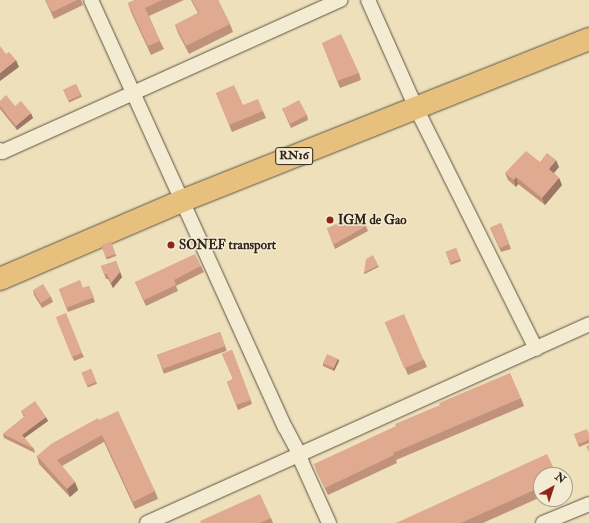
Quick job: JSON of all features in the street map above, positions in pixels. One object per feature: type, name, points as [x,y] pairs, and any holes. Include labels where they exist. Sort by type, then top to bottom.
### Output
[{"type":"main road","name":"RN16","points":[[0,279],[182,201],[589,39]]},
{"type":"street","points":[[91,0],[285,427],[300,455],[302,463],[329,523]]},
{"type":"street","points":[[0,150],[2,152],[134,94],[340,0]]},
{"type":"street","points":[[368,0],[416,108],[536,349]]},
{"type":"street","points":[[147,523],[589,324]]},
{"type":"street","points":[[543,523],[589,504]]},
{"type":"building","points":[[45,0],[77,0],[52,12]]},
{"type":"building","points":[[135,0],[162,0],[145,8],[160,41],[148,46],[128,3]]},
{"type":"building","points":[[192,0],[218,0],[230,24],[186,46],[175,25],[199,13]]},
{"type":"building","points":[[341,34],[359,73],[337,81],[322,43]]},
{"type":"building","points":[[0,46],[6,54],[9,52],[16,60],[0,73]]},
{"type":"building","points":[[76,84],[81,95],[68,101],[63,90]]},
{"type":"building","points":[[234,85],[243,105],[258,99],[263,111],[229,125],[216,93]]},
{"type":"building","points":[[6,95],[15,106],[21,101],[31,113],[16,126],[0,106],[0,101]]},
{"type":"building","points":[[299,100],[307,115],[290,124],[282,109]]},
{"type":"building","points":[[526,151],[540,162],[547,153],[556,160],[549,169],[559,178],[542,198],[516,177],[514,180],[505,173]]},
{"type":"building","points":[[359,214],[366,226],[333,245],[327,228]]},
{"type":"building","points":[[501,223],[509,244],[500,248],[490,228]]},
{"type":"building","points":[[111,242],[115,254],[106,257],[101,245]]},
{"type":"building","points":[[456,248],[460,259],[450,263],[446,252]]},
{"type":"building","points":[[195,254],[201,266],[174,280],[176,285],[144,300],[135,282]]},
{"type":"building","points":[[373,255],[378,265],[364,272],[366,259]]},
{"type":"building","points":[[116,261],[120,272],[111,283],[107,274],[104,274],[101,266]]},
{"type":"building","points":[[80,280],[83,288],[89,286],[94,297],[66,308],[59,289]]},
{"type":"building","points":[[43,284],[51,297],[41,303],[33,290]]},
{"type":"building","points":[[66,313],[82,353],[72,357],[56,317]]},
{"type":"building","points":[[404,314],[424,360],[404,368],[385,322]]},
{"type":"building","points":[[220,332],[225,346],[162,369],[157,355]]},
{"type":"building","points":[[232,350],[251,400],[236,405],[227,382],[233,379],[222,354]]},
{"type":"building","points":[[327,354],[338,359],[334,368],[323,363]]},
{"type":"building","points":[[91,369],[96,382],[87,386],[82,373]]},
{"type":"building","points":[[510,373],[521,398],[393,453],[394,455],[325,488],[314,464],[396,426],[395,424],[440,405],[439,403]]},
{"type":"building","points":[[35,401],[46,417],[22,435],[34,449],[3,434],[25,416],[21,411]]},
{"type":"building","points":[[118,411],[155,491],[133,502],[102,435],[57,460],[75,482],[67,489],[37,456],[51,444],[98,418],[99,420]]},
{"type":"building","points":[[587,429],[589,440],[578,444],[574,434]]},
{"type":"building","points":[[589,445],[589,452],[586,446]]},
{"type":"building","points":[[547,454],[553,467],[533,467],[533,491],[461,523],[396,523]]},
{"type":"building","points":[[260,494],[271,518],[260,523],[201,523],[200,521]]},
{"type":"place","name":"IGM de Gao","points":[[330,220]]},
{"type":"place","name":"SONEF transport","points":[[171,245]]}]
